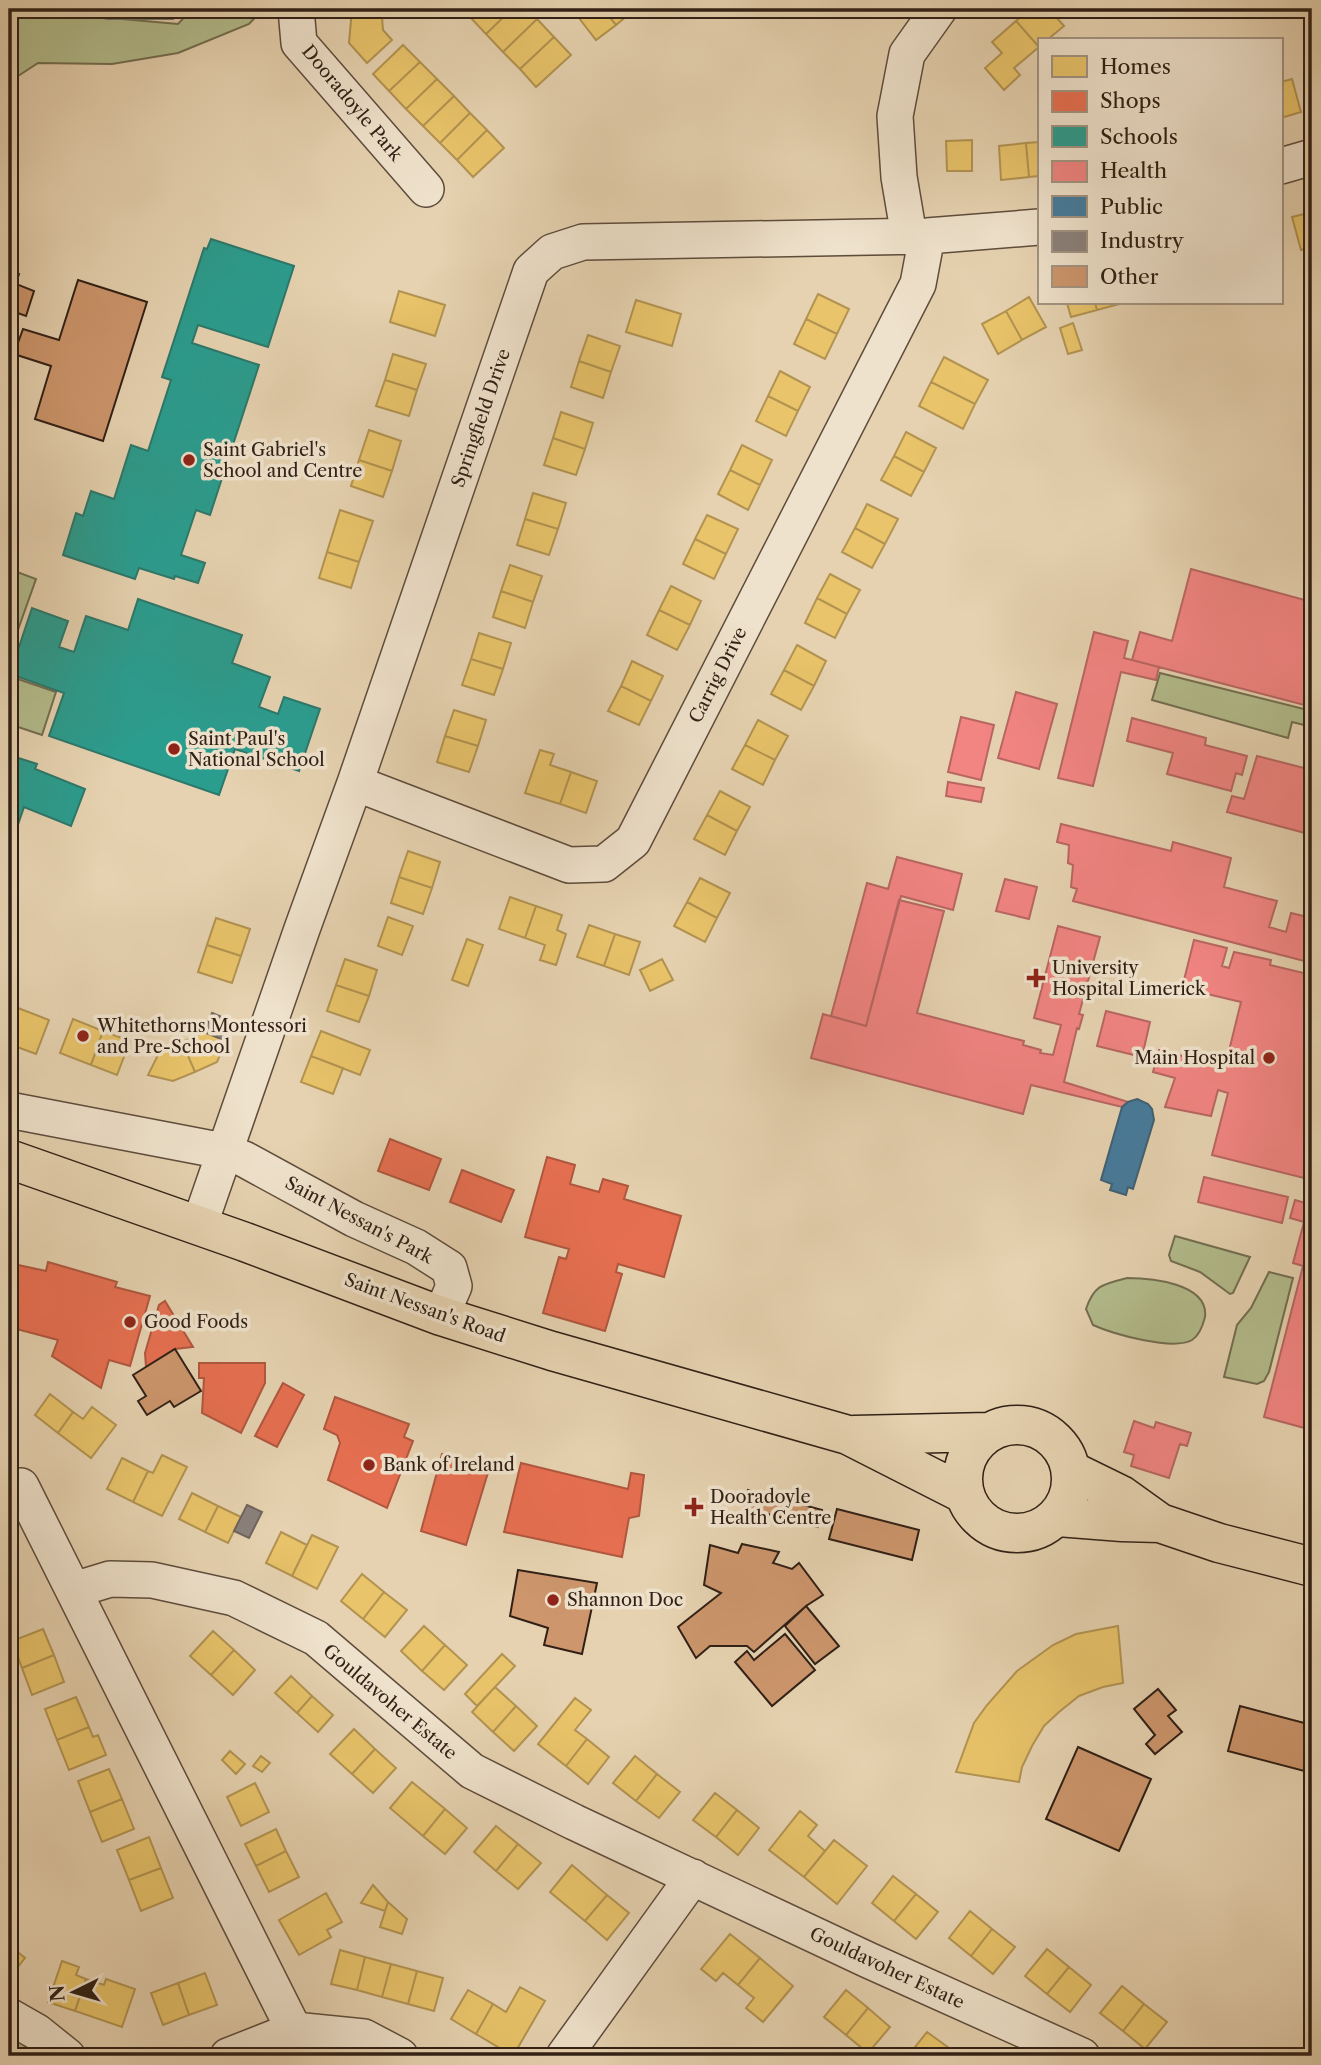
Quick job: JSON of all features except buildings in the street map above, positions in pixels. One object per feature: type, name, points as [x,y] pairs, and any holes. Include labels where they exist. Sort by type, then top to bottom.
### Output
[{"type":"main road","name":"Saint Nessan's Road","points":[[9,1160],[199,1226],[441,1316],[552,1351],[848,1436],[964,1494]]},
{"type":"main road","points":[[1012,1424],[1038,1428],[1055,1439],[1066,1453],[1072,1471],[1070,1495],[1058,1517],[1043,1528],[1023,1534],[1003,1532],[985,1524],[971,1510],[964,1494],[962,1477],[965,1461],[974,1446],[989,1432],[1012,1424]]},
{"type":"main road","name":"Saint Nessan's Road","points":[[848,1436],[989,1432]]},
{"type":"main road","points":[[1072,1471],[1121,1495],[1160,1523],[1219,1543],[1312,1567]]},
{"type":"main road","points":[[1058,1517],[1160,1523]]},
{"type":"street","name":"Dooradoyle Park","points":[[296,9],[299,43],[426,189]]},
{"type":"street","name":"Carrig Drive","points":[[355,783],[569,865],[604,864],[633,841],[918,284],[918,236],[900,177],[895,116],[907,54],[939,9]]},
{"type":"street","points":[[1282,166],[1312,157]]},
{"type":"street","name":"Springfield Drive","points":[[223,1151],[355,783],[531,271],[552,253],[583,242],[918,236],[1038,227]]},
{"type":"street","name":"Saint Nessan's Park","points":[[9,1110],[223,1151],[244,1159],[354,1219],[416,1247],[449,1268],[454,1286],[441,1316]]},
{"type":"street","points":[[199,1226],[223,1151]]},
{"type":"street","points":[[21,1486],[294,2030]]},
{"type":"street","name":"Gouldavoher Estate","points":[[74,1590],[110,1579],[152,1580],[234,1598],[316,1638],[472,1771],[868,1960],[1082,2056]]},
{"type":"street","points":[[564,2056],[693,1877]]},
{"type":"street","points":[[9,2016],[37,2032],[67,2056]]},
{"type":"street","points":[[228,2056],[294,2030],[364,2037],[400,2056]]},
{"type":"green space","points":[[9,9],[77,9],[80,10],[76,15],[178,24],[192,9],[263,9],[249,24],[178,53],[112,64],[38,63],[9,82]]},
{"type":"green space","points":[[9,569],[36,579],[9,655]]},
{"type":"green space","points":[[1160,673],[1312,711],[1312,727],[1292,722],[1288,738],[1152,700]]},
{"type":"green space","points":[[9,676],[56,692],[42,735],[9,724]]},
{"type":"green space","points":[[1175,1236],[1250,1257],[1233,1293],[1230,1294],[1200,1272],[1171,1261],[1169,1255]]},
{"type":"green space","points":[[1269,1272],[1293,1278],[1269,1372],[1264,1381],[1257,1384],[1224,1377],[1237,1325],[1251,1308]]},
{"type":"green space","points":[[1127,1278],[1163,1281],[1188,1290],[1198,1297],[1204,1306],[1205,1317],[1197,1335],[1192,1340],[1171,1344],[1128,1337],[1093,1325],[1086,1309],[1092,1295],[1106,1284]]},
{"type":"green space","points":[[9,2030],[52,2056],[9,2056]]},
{"type":"water","points":[[76,9],[184,9],[173,19],[107,19]]},
{"type":"place","name":"Saint Gabriel's School and Centre","points":[[189,460]]},
{"type":"place","name":"Saint Paul's National School","points":[[174,749]]},
{"type":"place","name":"University Hospital Limerick","points":[[1036,978]]},
{"type":"place","name":"Whitethorns Montessori and Pre-School","points":[[83,1036]]},
{"type":"place","name":"Main Hospital","points":[[1269,1058]]},
{"type":"place","name":"Good Foods","points":[[130,1322]]},
{"type":"place","name":"Bank of Ireland","points":[[369,1465]]},
{"type":"place","name":"Dooradoyle Health Centre","points":[[694,1507]]},
{"type":"place","name":"Shannon Doc","points":[[553,1600]]}]
